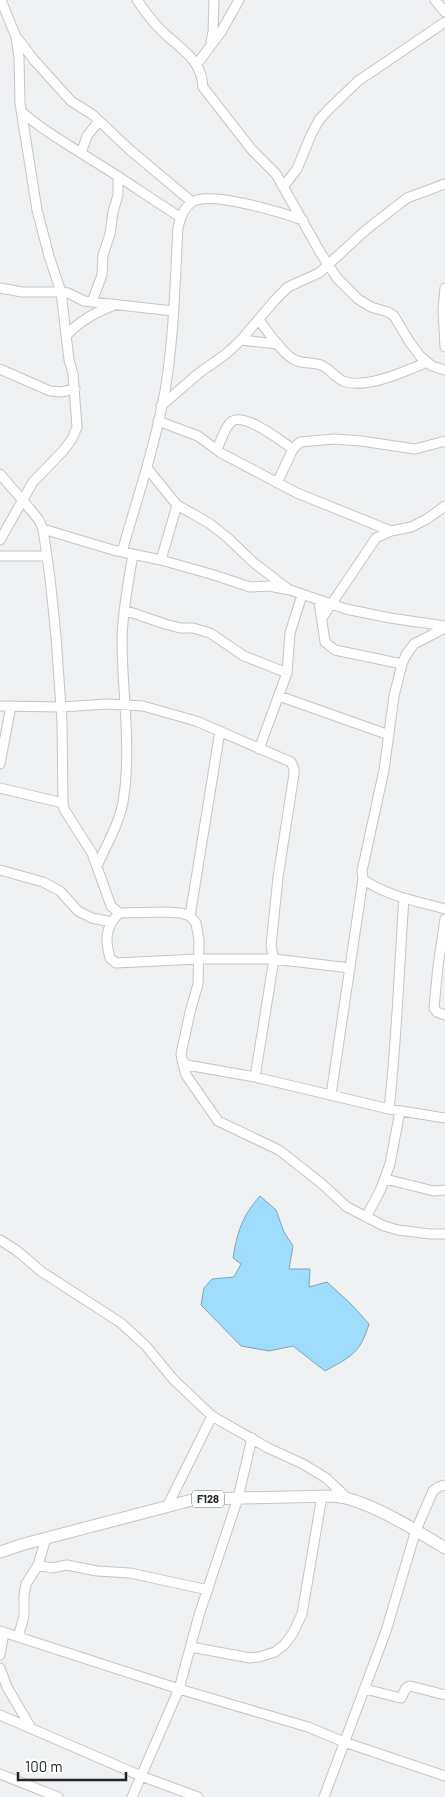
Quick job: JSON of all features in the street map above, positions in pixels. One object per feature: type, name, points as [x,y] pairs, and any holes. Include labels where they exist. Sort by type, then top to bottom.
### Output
[{"type":"main road","name":"F128","points":[[0,1552],[192,1500],[322,1496],[346,1497],[360,1502],[416,1530],[445,1548]]},
{"type":"street","points":[[0,0],[16,37],[71,101],[84,108],[192,202]]},
{"type":"street","points":[[137,0],[151,20],[197,64],[202,74],[203,87],[252,150],[276,174],[327,265],[337,278],[358,299],[371,307],[388,312],[394,316],[408,341],[420,356],[432,366],[445,370]]},
{"type":"street","points":[[197,64],[210,47],[239,0]]},
{"type":"street","points":[[437,0],[445,3]]},
{"type":"street","points":[[437,0],[445,12]]},
{"type":"street","points":[[210,47],[214,32],[213,1]]},
{"type":"street","points":[[283,187],[297,169],[311,135],[319,120],[328,110],[358,81],[445,22]]},
{"type":"street","points":[[0,540],[33,482],[55,461],[72,439],[77,428],[75,389],[61,292],[36,210],[22,112],[16,37]]},
{"type":"street","points":[[22,112],[43,130],[180,217]]},
{"type":"street","points":[[81,153],[87,136],[99,121]]},
{"type":"street","points":[[92,302],[102,275],[103,255],[118,195],[118,176]]},
{"type":"street","points":[[161,406],[199,373],[242,340],[275,300],[288,288],[320,273],[368,229],[407,198],[445,184]]},
{"type":"street","points":[[122,552],[147,468],[165,391],[180,217],[192,202],[201,198],[233,201],[278,211],[302,220]]},
{"type":"street","points":[[0,288],[22,292],[61,292],[84,301],[112,306],[173,311]]},
{"type":"street","points":[[445,288],[443,310],[445,347]]},
{"type":"street","points":[[66,336],[87,318],[112,306]]},
{"type":"street","points":[[259,320],[278,344],[294,360],[314,362],[323,366],[341,380],[356,384],[367,383],[399,374],[427,362]]},
{"type":"street","points":[[242,340],[278,344]]},
{"type":"street","points":[[0,369],[50,391],[61,392],[75,389]]},
{"type":"street","points":[[217,449],[230,423],[241,419],[258,426],[293,449]]},
{"type":"street","points":[[158,421],[198,436],[239,463],[297,493],[391,531]]},
{"type":"street","points":[[277,483],[293,449],[300,442],[335,439],[384,443],[415,449],[445,442]]},
{"type":"street","points":[[147,468],[177,505],[210,523],[254,562],[290,590]]},
{"type":"street","points":[[0,474],[39,520],[43,529],[56,636],[64,809],[92,853],[111,906],[119,913],[181,913],[190,916],[196,923],[199,940],[198,984],[181,1054],[186,1075],[218,1121],[279,1150],[321,1183],[347,1207],[384,1226],[398,1230],[445,1234]]},
{"type":"street","points":[[161,560],[177,505]]},
{"type":"street","points":[[322,618],[376,538],[391,531],[411,527],[427,519],[445,506]]},
{"type":"street","points":[[43,529],[133,555],[161,560],[250,587],[269,586],[290,590],[330,604],[390,618],[445,627]]},
{"type":"street","points":[[97,866],[122,804],[127,768],[122,640],[124,610],[133,555]]},
{"type":"street","points":[[0,556],[47,556]]},
{"type":"street","points":[[259,749],[287,673],[290,633],[302,595]]},
{"type":"street","points":[[319,601],[325,642],[336,650],[402,664]]},
{"type":"street","points":[[124,610],[164,624],[180,628],[193,628],[210,633],[244,656],[287,673]]},
{"type":"street","points":[[331,1095],[363,879],[362,871],[384,770],[394,696],[402,664],[414,644],[445,627]]},
{"type":"street","points":[[279,696],[389,735]]},
{"type":"street","points":[[0,706],[60,707],[107,704],[144,706],[196,721],[290,762],[294,769],[277,887],[271,946],[274,958],[255,1077]]},
{"type":"street","points":[[0,764],[11,706]]},
{"type":"street","points":[[190,916],[220,731]]},
{"type":"street","points":[[0,788],[63,803]]},
{"type":"street","points":[[0,870],[43,882],[60,891],[78,911],[92,918],[111,922]]},
{"type":"street","points":[[363,879],[372,886],[404,898],[445,909]]},
{"type":"street","points":[[390,1109],[395,1057],[404,898]]},
{"type":"street","points":[[119,913],[111,922],[107,934],[110,958],[116,962],[274,958],[350,968]]},
{"type":"street","points":[[445,919],[434,1008],[437,1012],[445,1015]]},
{"type":"street","points":[[182,1060],[187,1064],[255,1077],[390,1109],[445,1118]]},
{"type":"street","points":[[366,1217],[380,1191],[390,1164],[400,1111]]},
{"type":"street","points":[[384,1179],[434,1191],[445,1190]]},
{"type":"street","points":[[0,1240],[16,1250],[42,1272],[121,1323],[146,1346],[173,1379],[212,1416],[268,1448],[303,1464],[326,1478],[346,1497]]},
{"type":"street","points":[[167,1507],[212,1416]]},
{"type":"street","points":[[132,1797],[179,1690],[208,1590],[238,1498],[252,1438]]},
{"type":"street","points":[[324,1797],[386,1631],[416,1530],[434,1491],[438,1487],[445,1485]]},
{"type":"street","points":[[191,1647],[250,1658],[275,1652],[284,1645],[293,1633],[302,1614],[322,1496]]},
{"type":"street","points":[[18,1637],[24,1616],[26,1584],[38,1565],[46,1538]]},
{"type":"street","points":[[38,1565],[51,1568],[67,1565],[97,1571],[130,1573],[208,1590]]},
{"type":"street","points":[[0,1655],[2,1632],[179,1690],[308,1727],[344,1742],[445,1776]]},
{"type":"street","points":[[0,1668],[3,1687],[31,1728]]},
{"type":"street","points":[[365,1689],[401,1698],[406,1688],[410,1686],[445,1695]]},
{"type":"street","points":[[0,1714],[142,1776],[198,1797]]},
{"type":"street","points":[[0,1774],[58,1797]]},
{"type":"water","points":[[260,1196],[276,1210],[284,1232],[293,1246],[289,1269],[310,1269],[309,1287],[327,1282],[369,1324],[362,1342],[353,1354],[325,1371],[293,1346],[269,1351],[241,1346],[201,1305],[204,1288],[212,1279],[234,1277],[241,1264],[233,1258],[236,1241],[245,1218]]}]
